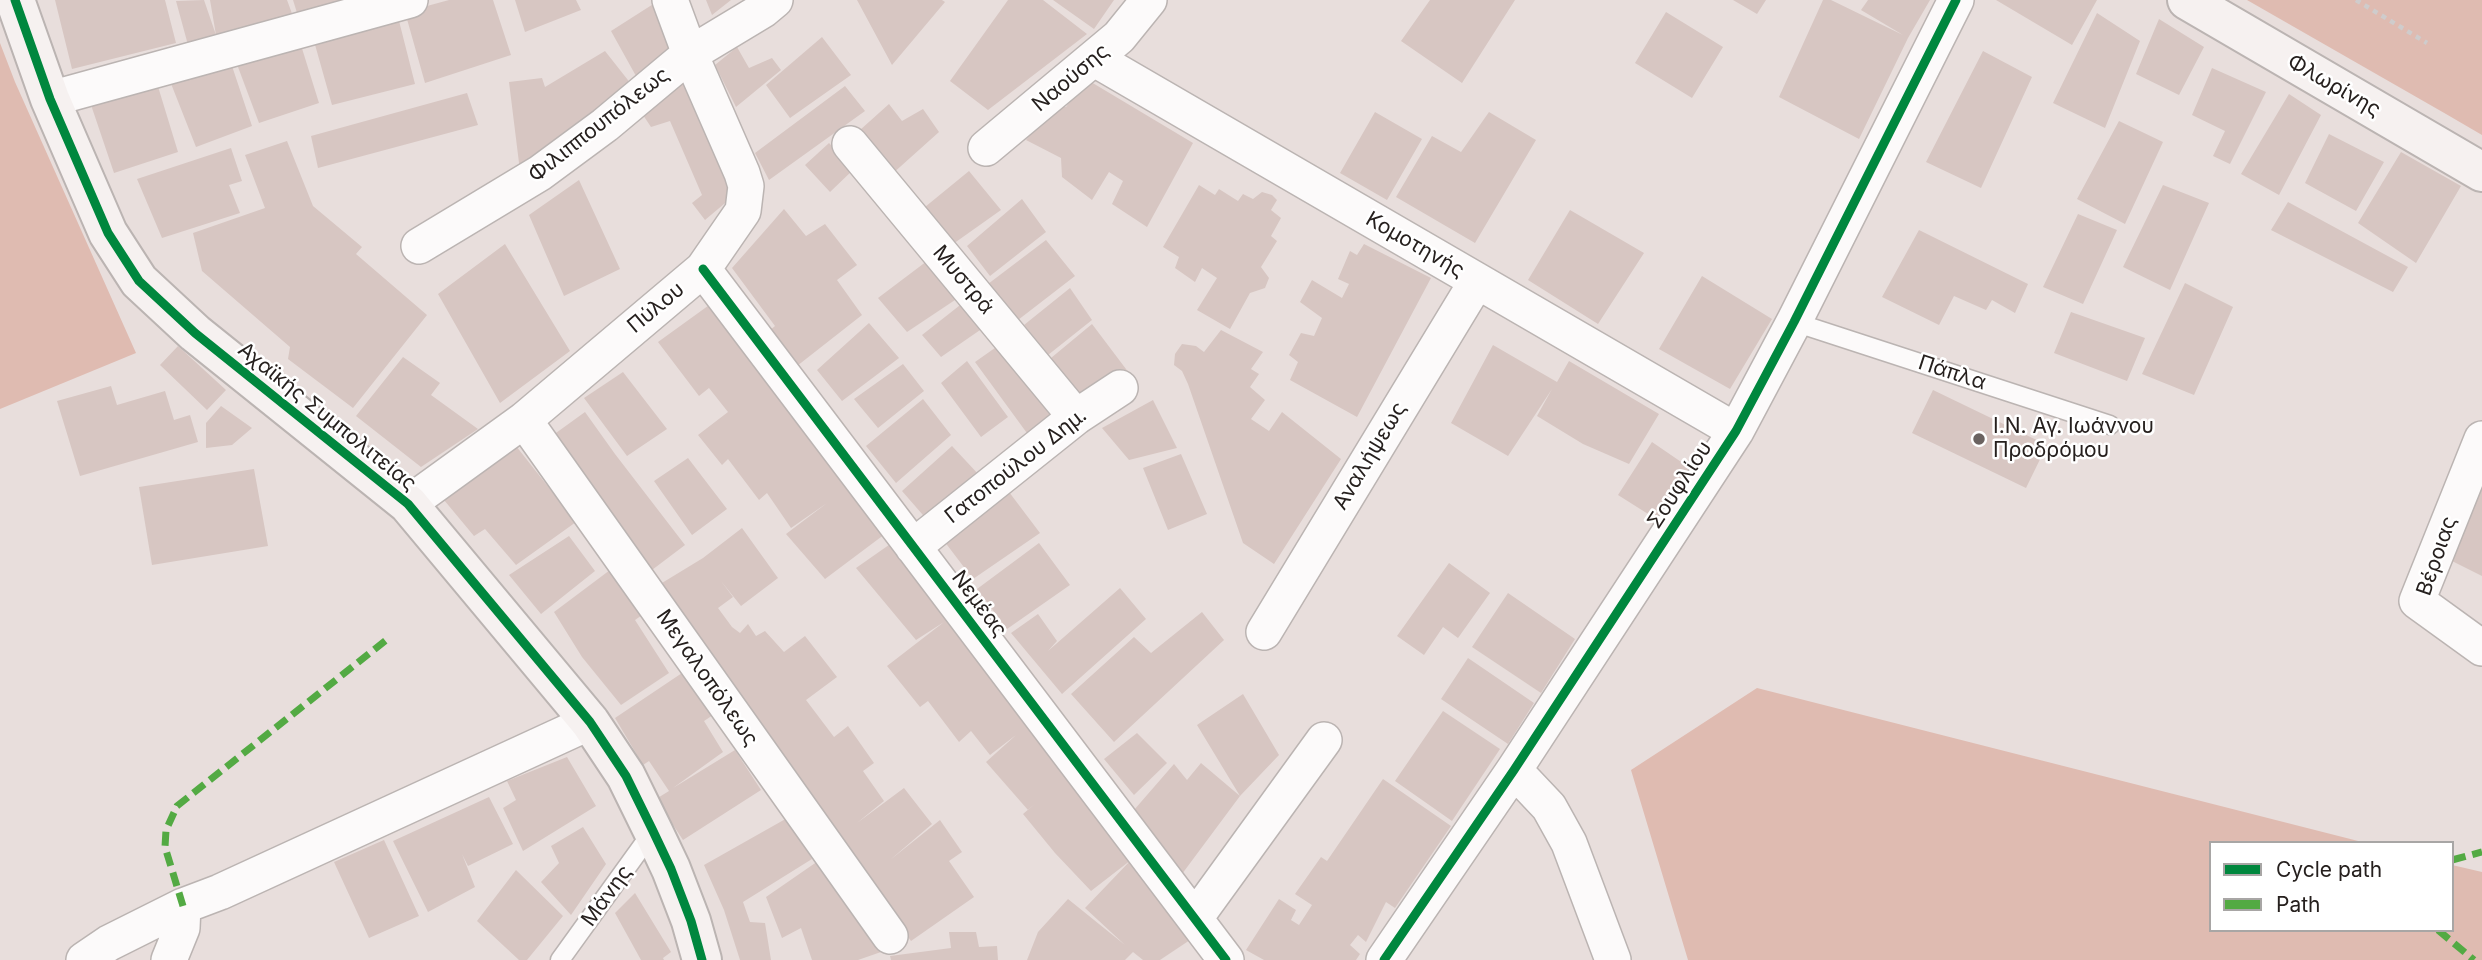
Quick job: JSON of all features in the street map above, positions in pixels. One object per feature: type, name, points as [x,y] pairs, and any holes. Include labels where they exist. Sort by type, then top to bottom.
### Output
[{"type":"street","name":"Αχαϊκής Συμπολιτείας","points":[[15,0],[50,99],[108,233],[139,281],[195,332],[408,504],[590,722],[626,776],[671,869],[691,921],[702,960]]},
{"type":"street","points":[[50,99],[410,0]]},
{"type":"street","name":"Πύλου","points":[[408,504],[524,420],[703,269],[743,211],[746,186],[670,0]]},
{"type":"street","name":"Φιλιππουπόλεως","points":[[419,246],[564,157],[690,54],[775,0]]},
{"type":"street","name":"Ναούσης","points":[[986,148],[1095,59],[1119,37],[1149,0]]},
{"type":"street","name":"Σουφλίου","points":[[1384,960],[1514,770],[1736,430],[1794,322],[1956,0]]},
{"type":"street","name":"Φλωρίνης","points":[[2187,0],[2482,172]]},
{"type":"street","name":"Κομοτηνής","points":[[1095,59],[1736,430]]},
{"type":"street","name":"Μυστρά","points":[[850,144],[1076,417]]},
{"type":"street","name":"Νεμέας","points":[[703,269],[913,547],[1206,945]]},
{"type":"street","name":"Αναλήψεως","points":[[1264,632],[1477,281]]},
{"type":"street","name":"Γατοπούλου Δημ.","points":[[913,547],[1076,417],[1120,388]]},
{"type":"street","name":"Μεγαλοπόλεως","points":[[524,420],[890,936]]},
{"type":"street","name":"Βέροιας","points":[[2482,439],[2417,601],[2482,648]]},
{"type":"street","points":[[84,960],[108,943],[183,906],[220,892],[590,722]]},
{"type":"street","points":[[1206,945],[1324,740]]},
{"type":"street","points":[[1514,770],[1549,807],[1569,843],[1613,960]]},
{"type":"street","points":[[169,960],[182,928],[183,906]]},
{"type":"lane","name":"Πάπλα","points":[[1794,322],[2110,425]]},
{"type":"lane","name":"Μάνης","points":[[559,960],[653,831]]},
{"type":"path","points":[[2356,0],[2427,43]]},
{"type":"shaded area","points":[[2247,0],[2482,0],[2482,135],[2446,114]]},
{"type":"shaded area","points":[[0,43],[136,353],[0,409]]},
{"type":"shaded area","points":[[1757,688],[2358,841],[2209,841],[2209,932],[2454,932],[2454,865],[2482,872],[2482,960],[1688,960],[1631,770]]},
{"type":"building","points":[[55,0],[165,0],[176,43],[72,69]]},
{"type":"building","points":[[204,0],[216,35],[188,45],[176,1]]},
{"type":"building","points":[[210,0],[287,0],[294,19],[216,35]]},
{"type":"building","points":[[293,0],[354,0],[298,16]]},
{"type":"building","points":[[449,0],[493,0],[511,55],[425,83],[405,12]]},
{"type":"building","points":[[515,0],[576,0],[581,10],[525,32]]},
{"type":"building","points":[[706,0],[731,0],[712,15]]},
{"type":"building","points":[[857,0],[942,0],[945,2],[892,65]]},
{"type":"building","points":[[1008,0],[1043,0],[1087,34],[988,110],[950,81]]},
{"type":"building","points":[[1053,0],[1114,0],[1094,29]]},
{"type":"building","points":[[1430,0],[1515,0],[1462,83],[1401,41]]},
{"type":"building","points":[[1733,0],[1766,0],[1757,14]]},
{"type":"building","points":[[1823,0],[1831,0],[1903,35],[1861,10],[1868,0],[1930,0],[1908,38],[1859,139],[1779,97]]},
{"type":"building","points":[[1996,0],[2097,0],[2072,45]]},
{"type":"building","points":[[658,1],[676,49],[636,76],[611,31]]},
{"type":"building","points":[[1666,12],[1723,47],[1692,98],[1635,63]]},
{"type":"building","points":[[397,13],[415,84],[332,105],[312,34]]},
{"type":"building","points":[[2097,13],[2140,41],[2105,128],[2053,103]]},
{"type":"building","points":[[2159,19],[2204,47],[2179,95],[2136,74]]},
{"type":"building","points":[[822,37],[851,75],[790,118],[766,85]]},
{"type":"building","points":[[300,42],[319,103],[259,123],[235,59]]},
{"type":"building","points":[[737,47],[749,68],[772,58],[781,70],[736,107],[715,65]]},
{"type":"building","points":[[605,51],[635,89],[520,171],[509,82],[542,78],[545,87]]},
{"type":"building","points":[[1983,51],[2032,77],[1981,188],[1926,162]]},
{"type":"building","points":[[230,60],[252,126],[196,147],[168,76]]},
{"type":"building","points":[[2212,68],[2266,92],[2230,164],[2213,156],[2225,131],[2192,115]]},
{"type":"building","points":[[685,78],[737,193],[705,220],[692,203],[702,195],[670,121],[651,127],[639,109]]},
{"type":"building","points":[[1086,79],[1193,143],[1147,227],[1112,204],[1123,181],[1109,172],[1092,200],[1062,177],[1061,158],[1026,140],[1056,102],[1066,107]]},
{"type":"building","points":[[156,80],[178,152],[114,173],[89,99]]},
{"type":"building","points":[[845,86],[865,111],[769,180],[755,153]]},
{"type":"building","points":[[467,93],[478,125],[318,168],[311,136]]},
{"type":"building","points":[[2289,94],[2321,115],[2279,195],[2241,174]]},
{"type":"building","points":[[889,104],[902,121],[923,109],[939,132],[891,175],[860,130]]},
{"type":"building","points":[[1375,112],[1422,139],[1387,200],[1340,173]]},
{"type":"building","points":[[1489,112],[1536,140],[1475,243],[1396,197],[1432,136],[1461,152]]},
{"type":"building","points":[[2119,121],[2163,142],[2125,224],[2077,199]]},
{"type":"building","points":[[2329,134],[2384,162],[2356,211],[2305,183]]},
{"type":"building","points":[[287,141],[313,206],[362,247],[356,254],[427,315],[353,408],[288,359],[290,347],[202,271],[193,233],[265,208],[245,155]]},
{"type":"building","points":[[829,143],[854,169],[830,192],[805,165]]},
{"type":"building","points":[[231,148],[242,181],[229,185],[240,213],[162,238],[137,179]]},
{"type":"building","points":[[2401,152],[2461,186],[2416,263],[2358,223]]},
{"type":"building","points":[[969,171],[1001,210],[953,244],[925,207]]},
{"type":"building","points":[[579,180],[620,269],[564,296],[529,215]]},
{"type":"building","points":[[1199,185],[1215,195],[1219,189],[1238,201],[1243,194],[1253,199],[1262,192],[1272,195],[1277,200],[1271,210],[1281,218],[1271,236],[1277,241],[1261,267],[1269,278],[1265,288],[1250,293],[1230,329],[1197,310],[1217,278],[1202,268],[1195,282],[1175,268],[1179,257],[1163,247]]},
{"type":"building","points":[[2163,185],[2209,203],[2170,290],[2123,267]]},
{"type":"building","points":[[1022,199],[1046,232],[990,276],[967,246]]},
{"type":"building","points":[[2288,202],[2408,267],[2393,292],[2271,230]]},
{"type":"building","points":[[784,209],[806,236],[825,224],[857,265],[837,280],[862,315],[797,366],[769,331],[775,326],[732,268]]},
{"type":"building","points":[[1570,210],[1644,253],[1598,324],[1528,280]]},
{"type":"building","points":[[2078,214],[2117,230],[2083,304],[2043,287]]},
{"type":"building","points":[[1919,230],[2028,284],[2015,313],[1992,300],[1986,310],[1954,296],[1939,325],[1882,297]]},
{"type":"building","points":[[1046,240],[1075,276],[1018,320],[988,284]]},
{"type":"building","points":[[505,244],[570,351],[500,403],[438,294]]},
{"type":"building","points":[[1364,244],[1431,278],[1357,417],[1290,380],[1298,362],[1289,355],[1301,333],[1314,336],[1322,318],[1300,302],[1312,280],[1342,298],[1349,284],[1338,279],[1350,251],[1357,255]]},
{"type":"building","points":[[931,258],[961,296],[907,332],[878,298]]},
{"type":"building","points":[[1702,276],[1772,319],[1730,389],[1659,349]]},
{"type":"building","points":[[2185,283],[2233,307],[2194,395],[2142,374]]},
{"type":"building","points":[[1070,288],[1092,320],[1048,355],[1024,325]]},
{"type":"building","points":[[964,302],[983,328],[941,357],[922,335]]},
{"type":"building","points":[[712,303],[788,411],[821,449],[885,534],[825,579],[786,534],[827,503],[791,528],[767,493],[759,500],[728,459],[722,465],[698,435],[728,412],[709,388],[699,396],[658,342]]},
{"type":"building","points":[[2071,312],[2145,338],[2127,381],[2054,353]]},
{"type":"building","points":[[869,323],[899,358],[842,401],[817,370]]},
{"type":"building","points":[[1092,324],[1129,373],[1087,407],[1051,358]]},
{"type":"building","points":[[1221,330],[1263,352],[1251,369],[1259,374],[1250,387],[1265,400],[1251,419],[1269,431],[1282,412],[1341,459],[1274,564],[1243,543],[1188,384],[1182,371],[1174,365],[1175,354],[1182,344],[1196,346],[1204,352]]},
{"type":"building","points":[[1002,343],[1064,418],[1032,440],[975,362]]},
{"type":"building","points":[[1493,345],[1557,382],[1569,361],[1659,414],[1629,464],[1583,444],[1537,416],[1552,389],[1508,456],[1451,423]]},
{"type":"building","points":[[178,346],[226,390],[207,410],[160,365]]},
{"type":"building","points":[[403,357],[440,383],[431,395],[478,429],[421,467],[356,416]]},
{"type":"building","points":[[967,361],[1008,417],[981,437],[941,383]]},
{"type":"building","points":[[903,364],[924,391],[878,428],[854,399]]},
{"type":"building","points":[[623,372],[667,429],[627,456],[584,398]]},
{"type":"building","points":[[111,386],[117,405],[165,391],[174,420],[190,415],[198,442],[80,476],[57,401]]},
{"type":"building","name":"Ι.Ν. Αγ. Ιωάννου Προδρόμου","points":[[1933,390],[2047,445],[2026,488],[1912,433]]},
{"type":"building","points":[[923,399],[951,435],[896,483],[866,446]]},
{"type":"building","points":[[1153,400],[1177,448],[1129,460],[1102,428]]},
{"type":"building","points":[[221,406],[252,428],[232,445],[206,448],[206,423]]},
{"type":"building","points":[[585,412],[685,545],[648,573],[549,438]]},
{"type":"building","points":[[1652,442],[1690,468],[1656,519],[1618,495]]},
{"type":"building","points":[[516,446],[576,522],[516,565],[485,529],[474,536],[439,494]]},
{"type":"building","points":[[952,446],[980,476],[929,522],[902,491]]},
{"type":"building","points":[[1181,454],[1207,514],[1168,530],[1143,468]]},
{"type":"building","points":[[688,458],[727,509],[692,535],[654,481]]},
{"type":"building","points":[[254,469],[268,546],[152,565],[139,487]]},
{"type":"building","points":[[2482,486],[2482,576],[2450,560]]},
{"type":"building","points":[[1006,488],[1040,533],[973,579],[941,537]]},
{"type":"building","points":[[742,528],[778,578],[741,606],[721,581],[733,597],[718,608],[740,633],[748,624],[756,636],[765,631],[784,652],[805,636],[837,677],[806,700],[834,737],[848,726],[874,763],[863,771],[884,801],[857,823],[904,788],[932,824],[890,860],[940,820],[962,852],[949,861],[974,897],[911,941],[657,586],[703,558]]},
{"type":"building","points":[[569,536],[595,571],[541,614],[509,575]]},
{"type":"building","points":[[896,540],[1013,697],[1007,702],[1131,860],[1091,891],[1023,814],[1028,810],[986,762],[1016,735],[990,755],[971,731],[959,742],[928,701],[920,707],[887,666],[944,622],[916,640],[856,568]]},
{"type":"building","points":[[1039,543],[1070,585],[1007,629],[977,589]]},
{"type":"building","points":[[1449,563],[1490,593],[1458,638],[1443,627],[1424,655],[1397,636]]},
{"type":"building","points":[[614,567],[645,613],[635,620],[669,673],[621,705],[582,657],[554,612]]},
{"type":"building","points":[[1120,588],[1146,619],[1062,694],[1011,633],[1038,614],[1057,641],[1048,651]]},
{"type":"building","points":[[1508,593],[1575,639],[1541,693],[1472,647]]},
{"type":"building","points":[[1202,612],[1224,640],[1114,742],[1071,694],[1134,637],[1151,653]]},
{"type":"building","points":[[1468,658],[1534,703],[1508,744],[1441,699]]},
{"type":"building","points":[[682,673],[713,715],[704,721],[723,752],[673,788],[735,750],[761,790],[683,840],[656,799],[669,791],[649,761],[643,765],[615,718]]},
{"type":"building","points":[[1243,694],[1279,755],[1240,796],[1197,725]]},
{"type":"building","points":[[1443,711],[1500,749],[1452,821],[1395,781]]},
{"type":"building","points":[[1137,733],[1167,763],[1134,795],[1104,759]]},
{"type":"building","points":[[567,757],[596,806],[523,851],[503,808],[516,800],[507,781]]},
{"type":"building","points":[[1201,763],[1240,796],[1182,874],[1134,810],[1174,764],[1187,780]]},
{"type":"building","points":[[1383,779],[1451,826],[1395,908],[1386,902],[1366,942],[1358,935],[1350,945],[1360,954],[1356,960],[1264,960],[1246,950],[1279,899],[1296,910],[1291,920],[1299,925],[1312,905],[1295,894],[1321,857],[1327,861]]},
{"type":"building","points":[[489,797],[513,844],[468,866],[462,854],[475,887],[428,912],[393,841]]},
{"type":"building","points":[[789,817],[812,859],[743,902],[750,922],[765,923],[771,960],[740,960],[724,910],[704,865]]},
{"type":"building","points":[[583,827],[606,864],[571,915],[541,882],[559,863],[551,846]]},
{"type":"building","points":[[384,840],[419,916],[369,938],[334,862]]},
{"type":"building","points":[[821,859],[881,952],[858,960],[812,960],[801,928],[782,938],[766,897]]},
{"type":"building","points":[[1131,860],[1190,940],[1160,960],[1143,960],[1133,952],[1125,960],[1027,960],[1038,932],[1068,899],[1125,945],[1085,908]]},
{"type":"building","points":[[516,870],[563,916],[527,960],[519,960],[477,921]]},
{"type":"building","points":[[635,893],[671,952],[664,960],[641,960],[615,913]]},
{"type":"building","points":[[949,932],[976,932],[979,947],[997,946],[998,960],[891,960],[890,956],[951,948]]},
{"type":"marked path","points":[[183,906],[165,847],[166,830],[177,806],[390,637]]},
{"type":"marked path","points":[[2454,859],[2482,852]]},
{"type":"marked path","points":[[2440,932],[2474,960]]},
{"type":"cycle path","points":[[15,0],[50,99],[108,233],[139,281],[195,333],[408,504],[590,722],[626,776],[671,869],[691,921],[702,960]]},
{"type":"cycle path","points":[[1384,960],[1514,770],[1736,431],[1794,322],[1956,0]]},
{"type":"cycle path","points":[[703,269],[1226,960]]},
{"type":"place","name":"Ι.Ν. Αγ. Ιωάννου Προδρόμου","points":[[1979,439]]}]
